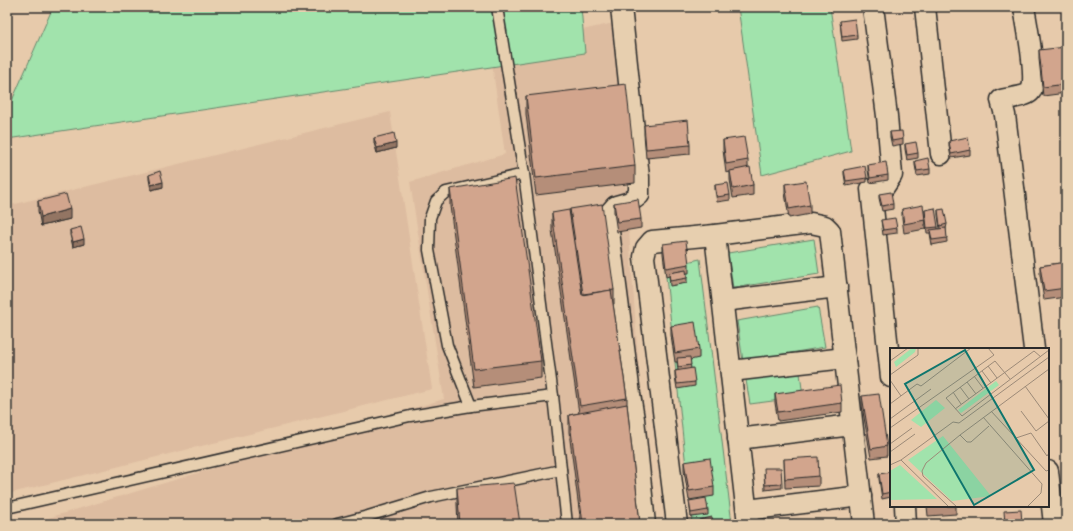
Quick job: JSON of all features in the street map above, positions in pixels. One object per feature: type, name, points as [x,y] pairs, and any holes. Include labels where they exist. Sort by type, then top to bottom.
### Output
[{"type":"street","points":[[621,7],[639,177],[639,195],[630,202],[616,206],[607,216],[634,418],[646,524]]},
{"type":"street","points":[[873,7],[887,116],[892,175],[884,187],[871,189],[890,369]]},
{"type":"street","points":[[924,7],[941,154]]},
{"type":"street","points":[[1024,7],[1031,51],[1033,87],[1027,94],[1001,100],[1005,115],[1034,348]]},
{"type":"street","points":[[677,524],[644,257],[646,248],[652,242],[811,223],[825,226],[830,231],[864,524]]},
{"type":"street","points":[[715,235],[747,517],[861,496]]},
{"type":"street","points":[[723,301],[837,287]]},
{"type":"street","points":[[731,371],[845,358]]},
{"type":"street","points":[[738,439],[852,425]]},
{"type":"street","points":[[1049,480],[1054,524]]},
{"type":"street","points":[[905,507],[906,524]]},
{"type":"lane","points":[[497,7],[524,174],[553,396],[567,524]]},
{"type":"lane","points":[[470,406],[447,344],[430,250],[430,218],[436,201],[446,192],[524,174]]},
{"type":"lane","points":[[7,508],[410,416],[470,406],[553,396]]},
{"type":"lane","points":[[338,524],[431,497],[561,470]]},
{"type":"shaded area","points":[[614,23],[650,524],[28,524],[444,399],[410,182],[505,154],[490,50]]},
{"type":"shaded area","points":[[390,112],[432,389],[7,494],[7,206]]},
{"type":"green space","points":[[53,7],[581,7],[585,53],[7,139],[7,112]]},
{"type":"green space","points":[[738,7],[830,7],[851,151],[762,175]]},
{"type":"green space","points":[[814,239],[819,274],[733,288],[728,253]]},
{"type":"green space","points":[[700,259],[732,524],[692,524],[665,267]]},
{"type":"green space","points":[[818,307],[825,347],[743,361],[737,321]]},
{"type":"green space","points":[[800,373],[803,397],[750,404],[746,380]]},
{"type":"building","points":[[855,19],[857,35],[842,37],[840,21]]},
{"type":"building","points":[[1066,47],[1066,84],[1043,87],[1039,50]]},
{"type":"building","points":[[626,84],[635,166],[536,178],[526,96]]},
{"type":"building","points":[[688,120],[690,145],[646,149],[644,125]]},
{"type":"building","points":[[902,131],[903,139],[892,141],[890,132]]},
{"type":"building","points":[[394,133],[396,143],[377,148],[374,138]]},
{"type":"building","points":[[744,137],[748,160],[726,164],[723,140]]},
{"type":"building","points":[[968,137],[970,150],[951,154],[949,141]]},
{"type":"building","points":[[916,142],[918,153],[907,155],[905,144]]},
{"type":"building","points":[[928,158],[930,169],[917,171],[915,161]]},
{"type":"building","points":[[886,162],[888,175],[870,178],[868,165]]},
{"type":"building","points":[[865,166],[867,178],[846,181],[844,170]]},
{"type":"building","points":[[750,167],[753,185],[733,189],[730,171]]},
{"type":"building","points":[[160,171],[163,182],[151,185],[149,175]]},
{"type":"building","points":[[515,178],[541,361],[474,369],[450,189]]},
{"type":"building","points":[[806,181],[810,205],[789,209],[785,184]]},
{"type":"building","points":[[728,183],[730,195],[717,197],[715,185]]},
{"type":"building","points":[[891,192],[893,204],[882,206],[879,194]]},
{"type":"building","points":[[66,194],[70,209],[41,217],[38,201]]},
{"type":"building","points":[[638,199],[641,219],[617,222],[614,203]]},
{"type":"building","points":[[602,204],[614,290],[583,294],[570,209]]},
{"type":"building","points":[[923,205],[925,220],[904,224],[902,209]]},
{"type":"building","points":[[935,208],[938,227],[927,228],[925,210]]},
{"type":"building","points":[[944,209],[947,224],[940,226],[938,210]]},
{"type":"building","points":[[569,210],[582,295],[611,290],[627,398],[580,406],[552,213]]},
{"type":"building","points":[[895,218],[897,228],[883,230],[881,220]]},
{"type":"building","points":[[81,227],[84,239],[73,242],[70,230]]},
{"type":"building","points":[[946,228],[947,238],[932,240],[930,230]]},
{"type":"building","points":[[686,241],[689,264],[666,268],[663,244]]},
{"type":"building","points":[[1066,262],[1066,288],[1044,291],[1040,266]]},
{"type":"building","points":[[686,270],[687,278],[670,281],[669,273]]},
{"type":"building","points":[[695,322],[699,349],[675,353],[671,326]]},
{"type":"building","points":[[690,357],[691,365],[678,367],[677,358]]},
{"type":"building","points":[[693,368],[695,382],[677,384],[675,371]]},
{"type":"building","points":[[840,385],[842,403],[778,412],[775,394]]},
{"type":"building","points":[[879,394],[887,446],[871,449],[862,396]]},
{"type":"building","points":[[627,404],[640,524],[583,524],[569,415]]},
{"type":"building","points":[[818,457],[819,476],[785,479],[784,459]]},
{"type":"building","points":[[710,458],[714,487],[689,491],[684,462]]},
{"type":"building","points":[[764,468],[781,468],[782,484],[765,485]]},
{"type":"building","points":[[890,472],[890,492],[882,494],[879,474]]},
{"type":"building","points":[[514,483],[520,524],[460,524],[457,488]]},
{"type":"building","points":[[706,498],[708,510],[691,513],[689,501]]},
{"type":"building","points":[[1021,510],[1022,524],[1005,524],[1004,511]]},
{"type":"building","points":[[712,517],[713,524],[699,524],[699,520]]}]
